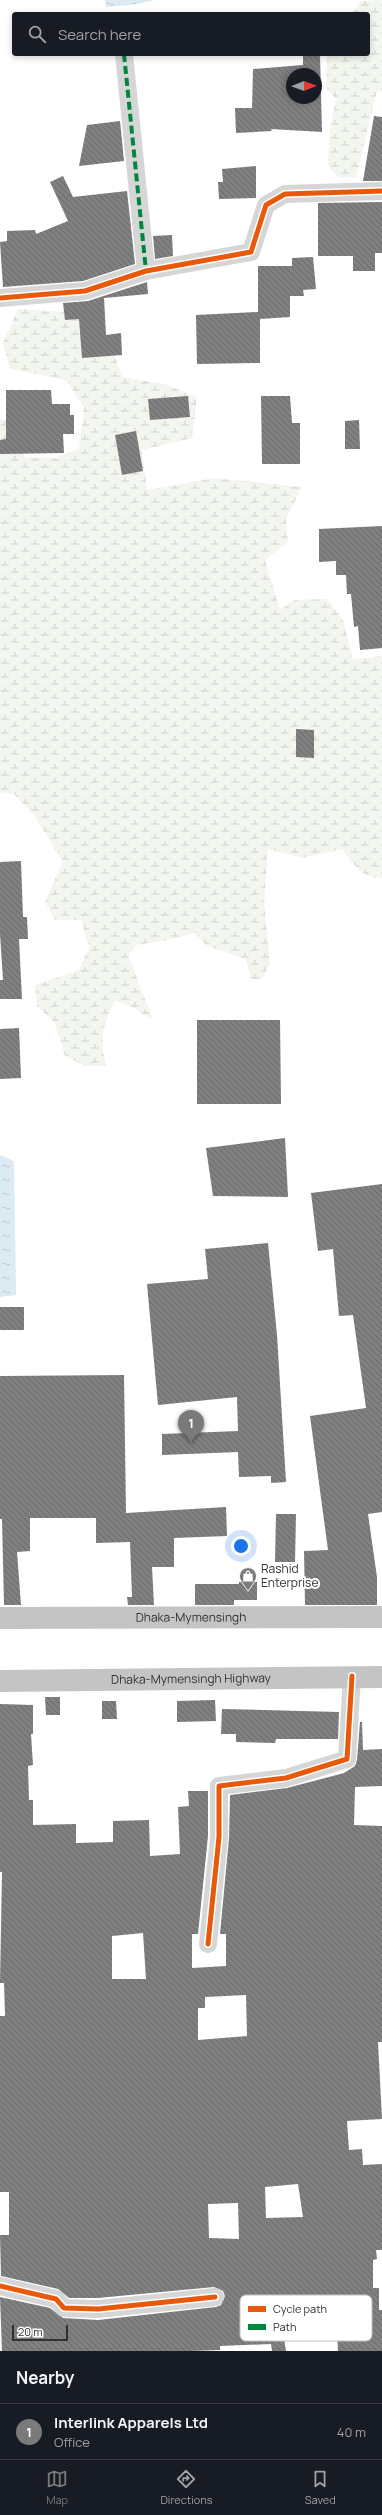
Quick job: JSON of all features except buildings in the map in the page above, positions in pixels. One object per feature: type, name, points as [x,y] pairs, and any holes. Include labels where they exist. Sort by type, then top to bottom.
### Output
[{"type":"highway","name":"Dhaka-Mymensingh","points":[[0,1618],[382,1617]]},
{"type":"highway","name":"Dhaka-Mymensingh Highway","points":[[0,1681],[352,1676],[382,1677]]},
{"type":"street","points":[[124,56],[146,271]]},
{"type":"street","points":[[0,298],[85,291],[146,271],[251,252],[266,205],[285,194],[382,191]]},
{"type":"street","points":[[208,1944],[219,1837],[219,1786],[286,1778],[347,1758],[352,1676]]},
{"type":"street","points":[[0,2286],[56,2299],[64,2308],[98,2309],[215,2297]]},
{"type":"green space","points":[[382,0],[382,92],[377,91],[356,177],[338,178],[328,165],[330,129],[336,99],[326,88],[327,56],[370,56],[370,12],[353,12],[361,1]]},
{"type":"green space","points":[[18,309],[66,312],[99,311],[122,377],[164,384],[197,397],[192,438],[142,450],[147,490],[214,478],[302,487],[286,519],[288,542],[265,560],[280,610],[294,600],[327,599],[343,620],[353,659],[382,656],[382,878],[369,876],[363,873],[354,865],[342,849],[303,858],[268,849],[264,903],[270,964],[262,979],[251,979],[246,959],[207,946],[195,933],[168,940],[136,945],[128,955],[153,1020],[130,1006],[115,1000],[104,1026],[103,1033],[103,1047],[106,1066],[85,1066],[65,1056],[55,1023],[37,1006],[35,985],[79,970],[89,947],[81,920],[55,920],[45,902],[63,861],[33,814],[14,794],[0,792],[0,419],[18,425],[24,457],[55,458],[79,449],[84,407],[66,380],[10,369],[3,343]]},
{"type":"water","points":[[105,0],[155,0],[132,5],[106,7]]},
{"type":"water","points":[[0,1155],[14,1161],[16,1295],[0,1297]]},
{"type":"marked path","points":[[124,56],[146,271]]},
{"type":"cycle path","points":[[0,298],[85,291],[146,271],[251,252],[266,205],[285,194],[382,191]]},
{"type":"cycle path","points":[[208,1944],[219,1837],[219,1786],[286,1778],[347,1759],[352,1676]]},
{"type":"cycle path","points":[[0,2286],[56,2299],[64,2308],[98,2309],[215,2297]]},
{"type":"place","name":"Interlink Apparels Ltd","points":[[191,1443]]},
{"type":"place","name":"Rashid Enterprise","points":[[248,1591]]}]
